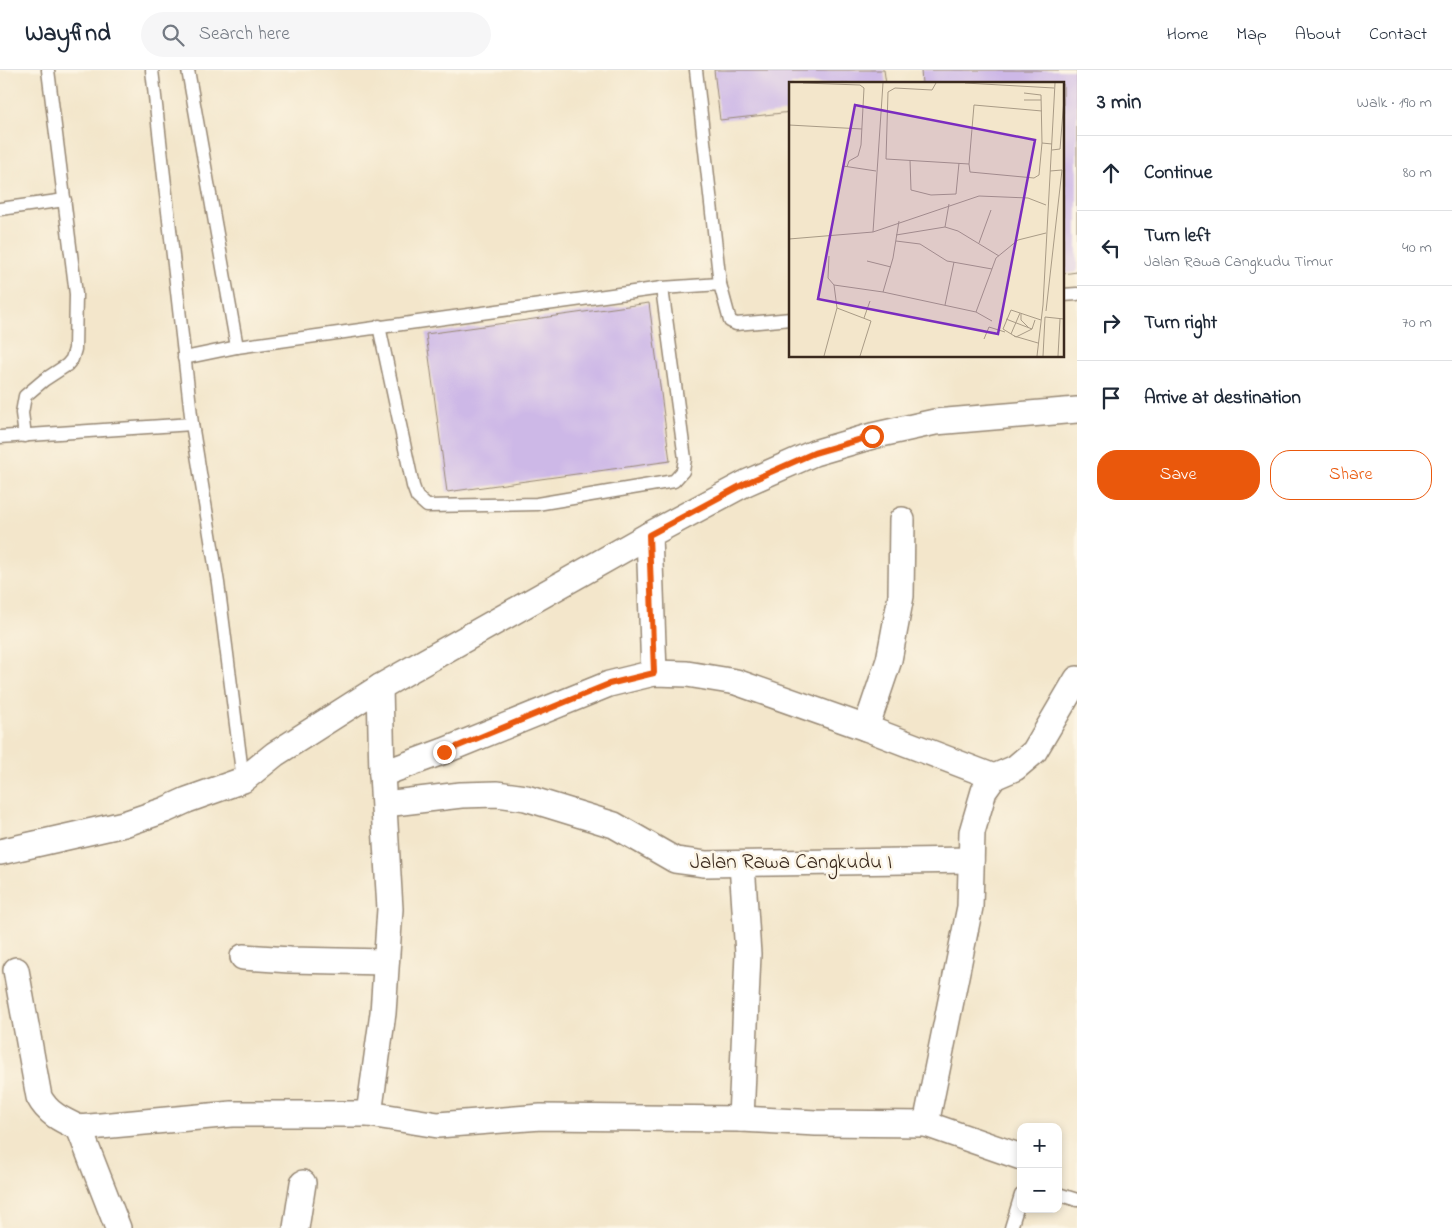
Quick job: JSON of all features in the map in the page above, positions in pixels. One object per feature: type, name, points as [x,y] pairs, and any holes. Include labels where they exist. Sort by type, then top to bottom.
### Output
[{"type":"street","points":[[0,852],[124,824],[243,780],[275,754],[380,687],[649,535],[746,483],[814,453],[934,422],[1077,410]]},
{"type":"street","points":[[866,728],[889,660],[901,596],[902,520]]},
{"type":"street","points":[[649,535],[654,673]]},
{"type":"street","points":[[382,774],[444,752],[609,684],[654,673],[687,674],[736,682],[866,728],[994,777]]},
{"type":"street","points":[[926,1124],[970,907],[972,832],[984,791],[994,777],[1015,768],[1034,752],[1077,679]]},
{"type":"street","points":[[368,1114],[383,1013],[390,909],[382,774],[380,687]]},
{"type":"street","name":"Jalan Rawa Cangkudu I","points":[[385,804],[461,795],[497,794],[526,798],[614,825],[675,860],[706,864],[971,860]]},
{"type":"street","points":[[741,1120],[748,954],[742,864]]},
{"type":"street","points":[[243,957],[386,962]]},
{"type":"street","points":[[16,970],[39,1097],[44,1107],[57,1117],[79,1128],[232,1114],[368,1114],[438,1125],[541,1116],[926,1124],[1017,1156]]},
{"type":"street","points":[[79,1128],[118,1228]]},
{"type":"street","points":[[296,1228],[303,1183]]},
{"type":"lane","points":[[25,436],[22,413],[25,396],[44,380],[67,365],[72,359],[75,349],[76,294],[48,70]]},
{"type":"lane","points":[[152,70],[192,424],[218,583],[243,780]]},
{"type":"lane","points":[[188,70],[237,347]]},
{"type":"lane","points":[[696,70],[720,284],[730,321],[736,324],[789,319]]},
{"type":"lane","points":[[0,209],[65,200]]},
{"type":"lane","points":[[184,358],[237,347],[379,326],[662,288],[720,284]]},
{"type":"lane","points":[[379,326],[417,498],[428,506],[536,504],[674,481],[683,471],[685,459],[662,288]]},
{"type":"lane","points":[[1064,295],[1077,294]]},
{"type":"lane","points":[[0,437],[192,424]]},
{"type":"lane","points":[[1062,1195],[1077,1200]]},
{"type":"lane","points":[[1011,1228],[1017,1208]]},
{"type":"building","points":[[714,70],[884,70],[886,82],[789,82],[789,112],[720,120]]},
{"type":"building","points":[[921,70],[1077,70],[1077,272],[1064,274],[1064,82],[922,82]]},
{"type":"building","points":[[649,303],[670,461],[447,492],[426,334]]},
{"type":"route","points":[[444,752],[609,684],[654,673],[649,535],[746,483],[814,453],[872,436]]}]
